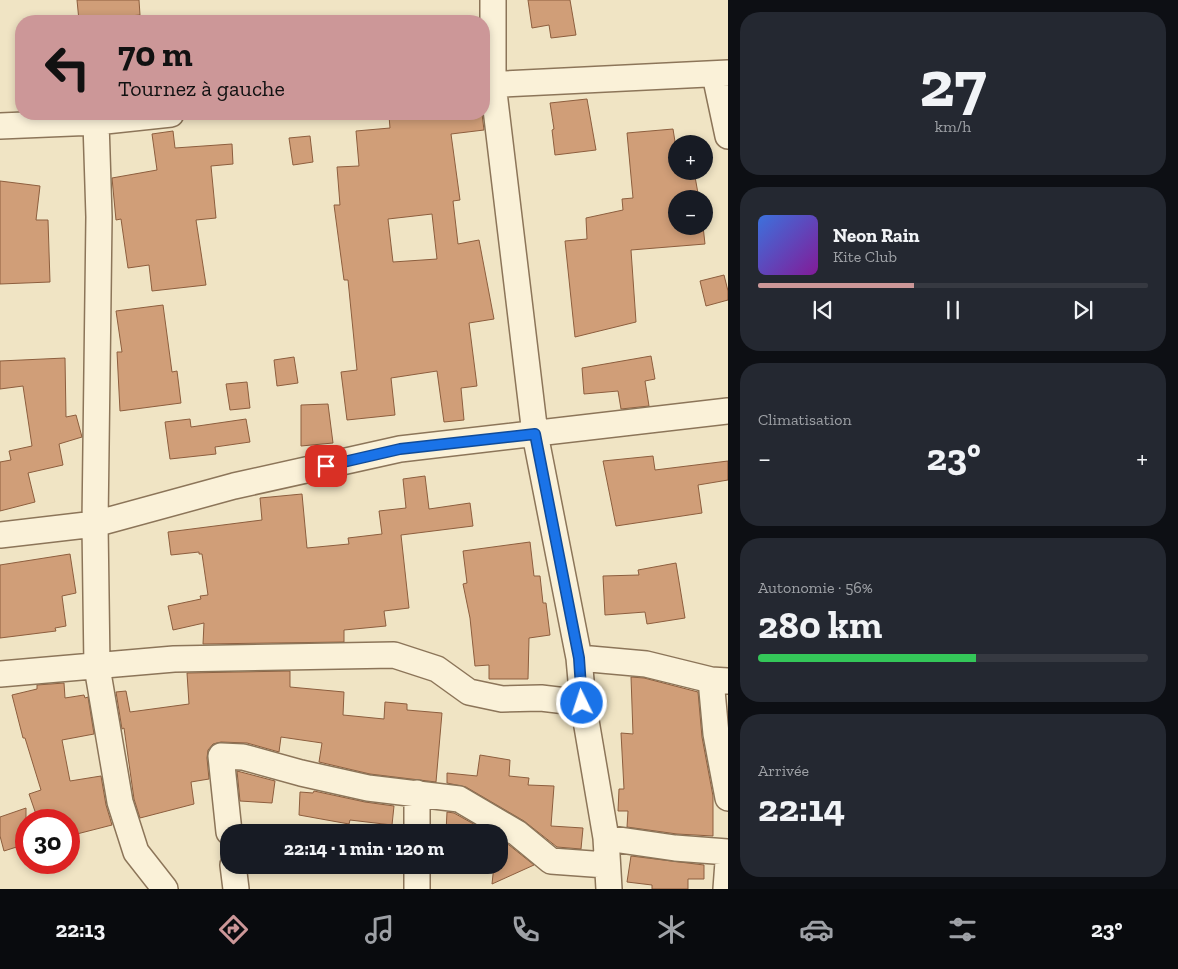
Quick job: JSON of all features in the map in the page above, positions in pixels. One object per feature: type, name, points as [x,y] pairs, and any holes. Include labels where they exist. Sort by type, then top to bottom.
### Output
[{"type":"street","points":[[490,50],[493,0]]},
{"type":"street","points":[[490,84],[722,74],[728,136]]},
{"type":"street","points":[[228,824],[221,756],[243,757],[301,773],[368,788],[459,799],[517,833],[551,861],[608,877],[606,838],[582,703],[579,658],[535,434],[490,99]]},
{"type":"street","points":[[0,126],[115,120]]},
{"type":"street","points":[[96,122],[99,217],[94,524],[97,667],[123,810],[136,852],[165,889]]},
{"type":"street","points":[[0,535],[94,524],[234,486],[400,449],[728,411]]},
{"type":"street","points":[[0,674],[174,659],[394,654],[437,670],[469,692],[502,699],[541,698],[582,703]]},
{"type":"street","points":[[579,658],[646,664],[720,680],[716,734],[728,798]]},
{"type":"street","points":[[417,793],[417,824]]},
{"type":"street","points":[[606,838],[675,848],[728,852]]},
{"type":"street","points":[[726,889],[728,862]]},
{"type":"street","points":[[234,874],[236,889]]},
{"type":"street","points":[[417,874],[418,889]]},
{"type":"building","points":[[77,0],[139,0],[140,15],[78,15]]},
{"type":"building","points":[[528,0],[570,0],[576,35],[551,38],[549,25],[532,28]]},
{"type":"building","points":[[587,99],[596,150],[555,155],[550,103]]},
{"type":"building","points":[[389,120],[483,120],[484,130],[451,134],[460,200],[453,201],[458,244],[479,240],[494,319],[469,323],[477,386],[461,388],[464,420],[444,422],[437,371],[391,378],[395,415],[347,420],[341,372],[357,370],[348,280],[344,280],[334,205],[340,205],[337,167],[359,166],[356,131],[390,128]],"holes":[[[432,214],[437,259],[393,262],[388,219]]]},
{"type":"building","points":[[673,129],[674,135],[668,135],[668,180],[696,180],[697,190],[668,190],[668,235],[704,235],[705,244],[631,250],[636,322],[575,337],[565,241],[587,239],[586,218],[623,210],[622,199],[633,198],[627,133]]},
{"type":"building","points":[[173,131],[175,148],[232,144],[233,164],[211,166],[216,218],[196,220],[206,285],[152,291],[149,265],[128,268],[121,219],[116,220],[112,178],[157,170],[152,134]]},
{"type":"building","points":[[310,136],[313,162],[293,165],[289,138]]},
{"type":"building","points":[[0,181],[40,186],[36,220],[48,220],[50,282],[0,284]]},
{"type":"building","points":[[724,275],[728,300],[706,306],[700,281]]},
{"type":"building","points":[[163,305],[172,372],[177,371],[181,403],[120,411],[117,352],[122,352],[116,311]]},
{"type":"building","points":[[651,356],[655,379],[645,381],[649,406],[621,409],[618,391],[584,394],[582,368]]},
{"type":"building","points":[[294,357],[298,383],[277,386],[274,360]]},
{"type":"building","points":[[65,358],[66,417],[76,415],[82,437],[59,444],[63,465],[28,473],[35,502],[0,511],[0,462],[11,460],[9,451],[32,446],[23,386],[0,389],[0,361]]},
{"type":"building","points":[[247,382],[250,408],[230,410],[226,384]]},
{"type":"building","points":[[328,404],[333,443],[301,446],[301,405]]},
{"type":"building","points":[[190,419],[191,427],[246,419],[250,442],[215,447],[216,454],[170,459],[165,422]]},
{"type":"building","points":[[653,456],[655,470],[728,461],[728,480],[698,485],[702,513],[616,526],[603,461]]},
{"type":"building","points":[[425,476],[429,509],[470,503],[473,526],[401,535],[409,608],[384,611],[386,626],[344,630],[344,642],[203,644],[204,623],[173,630],[168,606],[201,599],[200,596],[208,595],[202,554],[199,554],[199,552],[171,555],[168,532],[262,520],[260,498],[302,494],[307,548],[349,544],[348,538],[382,534],[379,511],[406,508],[403,479]]},
{"type":"building","points":[[530,542],[534,576],[540,576],[543,603],[546,603],[550,635],[529,638],[528,679],[489,679],[489,665],[475,666],[470,618],[463,584],[467,583],[463,551]]},
{"type":"building","points":[[70,554],[76,593],[62,596],[66,626],[55,628],[56,631],[0,638],[0,565]]},
{"type":"building","points":[[676,563],[685,618],[647,624],[645,612],[605,615],[603,576],[639,575],[638,570]]},
{"type":"building","points":[[290,671],[290,687],[344,692],[343,715],[384,719],[385,702],[407,704],[407,710],[442,713],[436,782],[370,774],[319,762],[322,743],[281,737],[279,752],[247,743],[221,742],[213,744],[208,750],[209,779],[191,782],[194,804],[140,818],[134,799],[124,728],[122,729],[116,692],[126,691],[130,712],[189,704],[187,673]]},
{"type":"building","points":[[631,677],[644,678],[698,692],[702,737],[713,796],[713,836],[677,834],[627,827],[628,811],[618,811],[619,789],[624,789],[621,733],[633,734]]},
{"type":"building","points":[[64,683],[65,698],[84,695],[85,698],[88,697],[94,734],[62,740],[70,781],[101,776],[112,825],[80,833],[80,809],[34,809],[29,794],[41,790],[25,738],[23,738],[12,695],[37,689],[37,685]]},
{"type":"building","points":[[480,755],[510,760],[509,776],[529,778],[528,785],[554,786],[551,826],[583,828],[581,849],[557,847],[524,821],[466,787],[447,783],[447,773],[477,776]]},
{"type":"building","points":[[237,771],[275,781],[272,803],[240,801]]},
{"type":"building","points":[[314,791],[394,806],[392,824],[350,820],[349,824],[299,815],[300,792],[313,793]]},
{"type":"building","points":[[15,812],[15,848],[4,851],[0,836],[0,817]]},
{"type":"building","points":[[447,812],[454,813],[474,824],[446,824]]},
{"type":"building","points":[[508,844],[534,865],[492,884],[493,874],[508,874]]},
{"type":"building","points":[[631,856],[704,865],[704,879],[688,879],[688,889],[652,889],[652,885],[627,882]]},
{"type":"route","points":[[326,466],[400,449],[535,434],[579,658],[582,703]]}]
